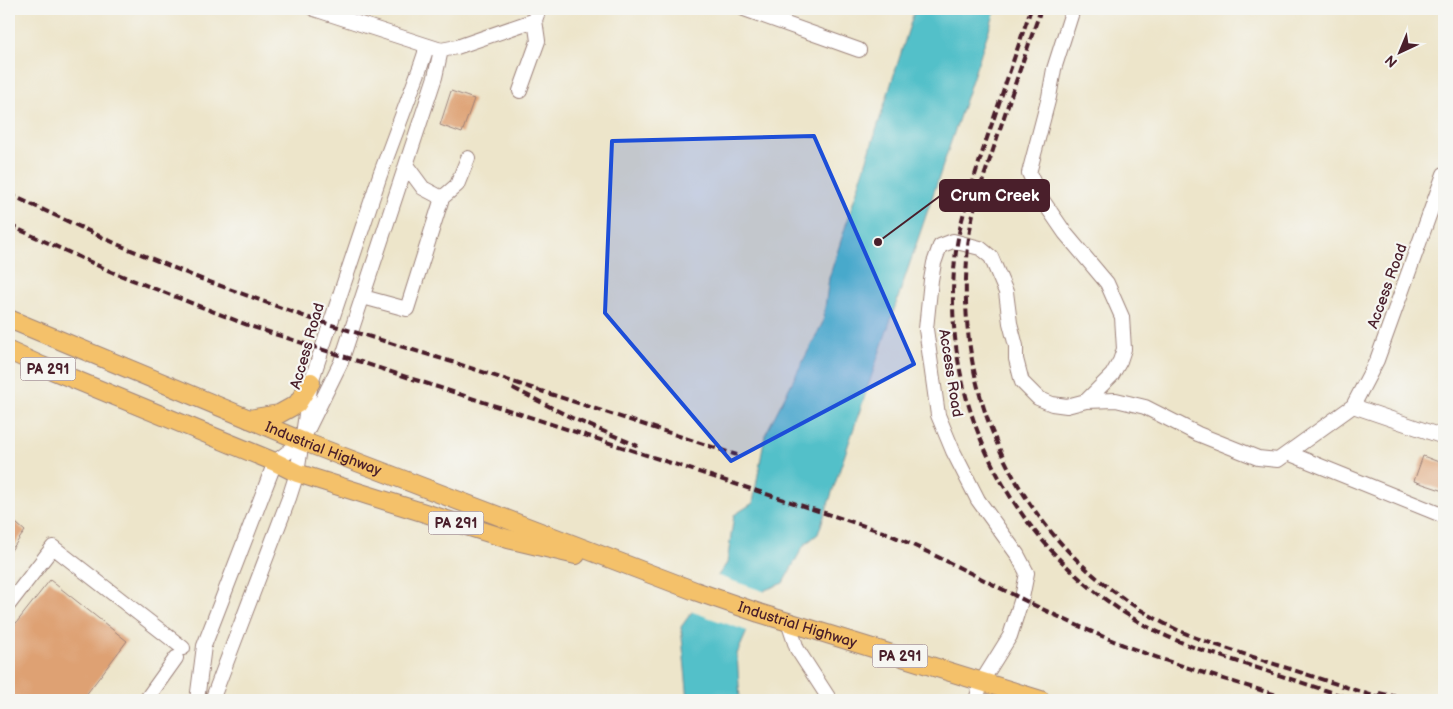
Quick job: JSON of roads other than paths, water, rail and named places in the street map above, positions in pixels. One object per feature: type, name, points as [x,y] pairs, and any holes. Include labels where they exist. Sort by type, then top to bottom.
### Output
[{"type":"main road","name":"Industrial Highway","points":[[9,319],[302,441],[694,590],[759,613],[1041,700]]},
{"type":"main road","name":"Industrial Highway","points":[[9,351],[275,462],[297,473],[508,539],[642,570]]},
{"type":"main road","points":[[248,419],[279,414],[296,404],[311,382]]},
{"type":"lane","points":[[314,9],[441,50],[457,47],[537,14],[538,41],[520,91]]},
{"type":"lane","points":[[744,9],[859,50]]},
{"type":"lane","points":[[1073,9],[1054,69],[1049,97],[1029,173],[1041,198],[1065,233],[1107,283],[1122,317],[1124,349],[1120,361],[1112,375],[1086,401]]},
{"type":"lane","name":"Access Road","points":[[302,441],[311,382],[381,173],[422,65],[425,46]]},
{"type":"lane","name":"Access Road","points":[[302,441],[341,362],[436,77],[441,50]]},
{"type":"lane","points":[[362,297],[407,308],[442,198],[457,185],[468,158]]},
{"type":"lane","points":[[406,165],[423,188],[442,198]]},
{"type":"lane","points":[[381,173],[401,180]]},
{"type":"lane","name":"Access Road","points":[[976,700],[982,682],[1010,636],[1022,598],[1027,574],[1017,554],[978,500],[953,451],[938,415],[926,329],[930,280],[940,246],[953,241],[980,248],[991,257],[1006,292],[1016,346],[1016,360],[1022,382],[1038,398],[1052,404],[1067,406],[1086,401],[1116,400],[1145,407],[1198,434],[1258,458],[1278,460],[1353,406],[1377,360],[1444,174]]},
{"type":"lane","points":[[1353,406],[1444,437]]},
{"type":"lane","points":[[197,700],[204,646],[275,462],[302,441]]},
{"type":"lane","points":[[212,700],[289,498],[297,473],[302,441]]},
{"type":"lane","points":[[1288,453],[1444,516]]},
{"type":"lane","points":[[9,604],[53,547],[161,629],[179,653],[146,700]]},
{"type":"lane","points":[[788,622],[797,649],[830,700]]},
{"type":"water","points":[[915,9],[996,9],[818,534],[804,545],[783,583],[765,590],[737,654],[740,700],[688,700],[681,627],[727,563],[734,515],[753,503],[765,435],[823,322],[829,278]]},
{"type":"railway","points":[[1031,9],[974,177],[957,244],[953,299],[957,353],[969,406],[988,456],[1014,503],[1047,546],[1086,584],[1131,617],[1179,642],[1355,700]]},
{"type":"railway","points":[[1041,9],[977,197],[970,230],[966,279],[968,332],[977,383],[992,432],[1014,478],[1042,521],[1076,559],[1115,593],[1160,621],[1207,642],[1386,700]]},
{"type":"railway","points":[[9,194],[119,245],[196,277],[312,319],[449,361],[737,455]]},
{"type":"railway","points":[[9,225],[112,272],[250,326],[886,533],[1109,639],[1177,664],[1293,700]]},
{"type":"railway","points":[[513,388],[572,418],[638,446]]},
{"type":"railway","points":[[1379,693],[1413,700]]},
{"type":"place","name":"Crum Creek","points":[[878,242]]}]
